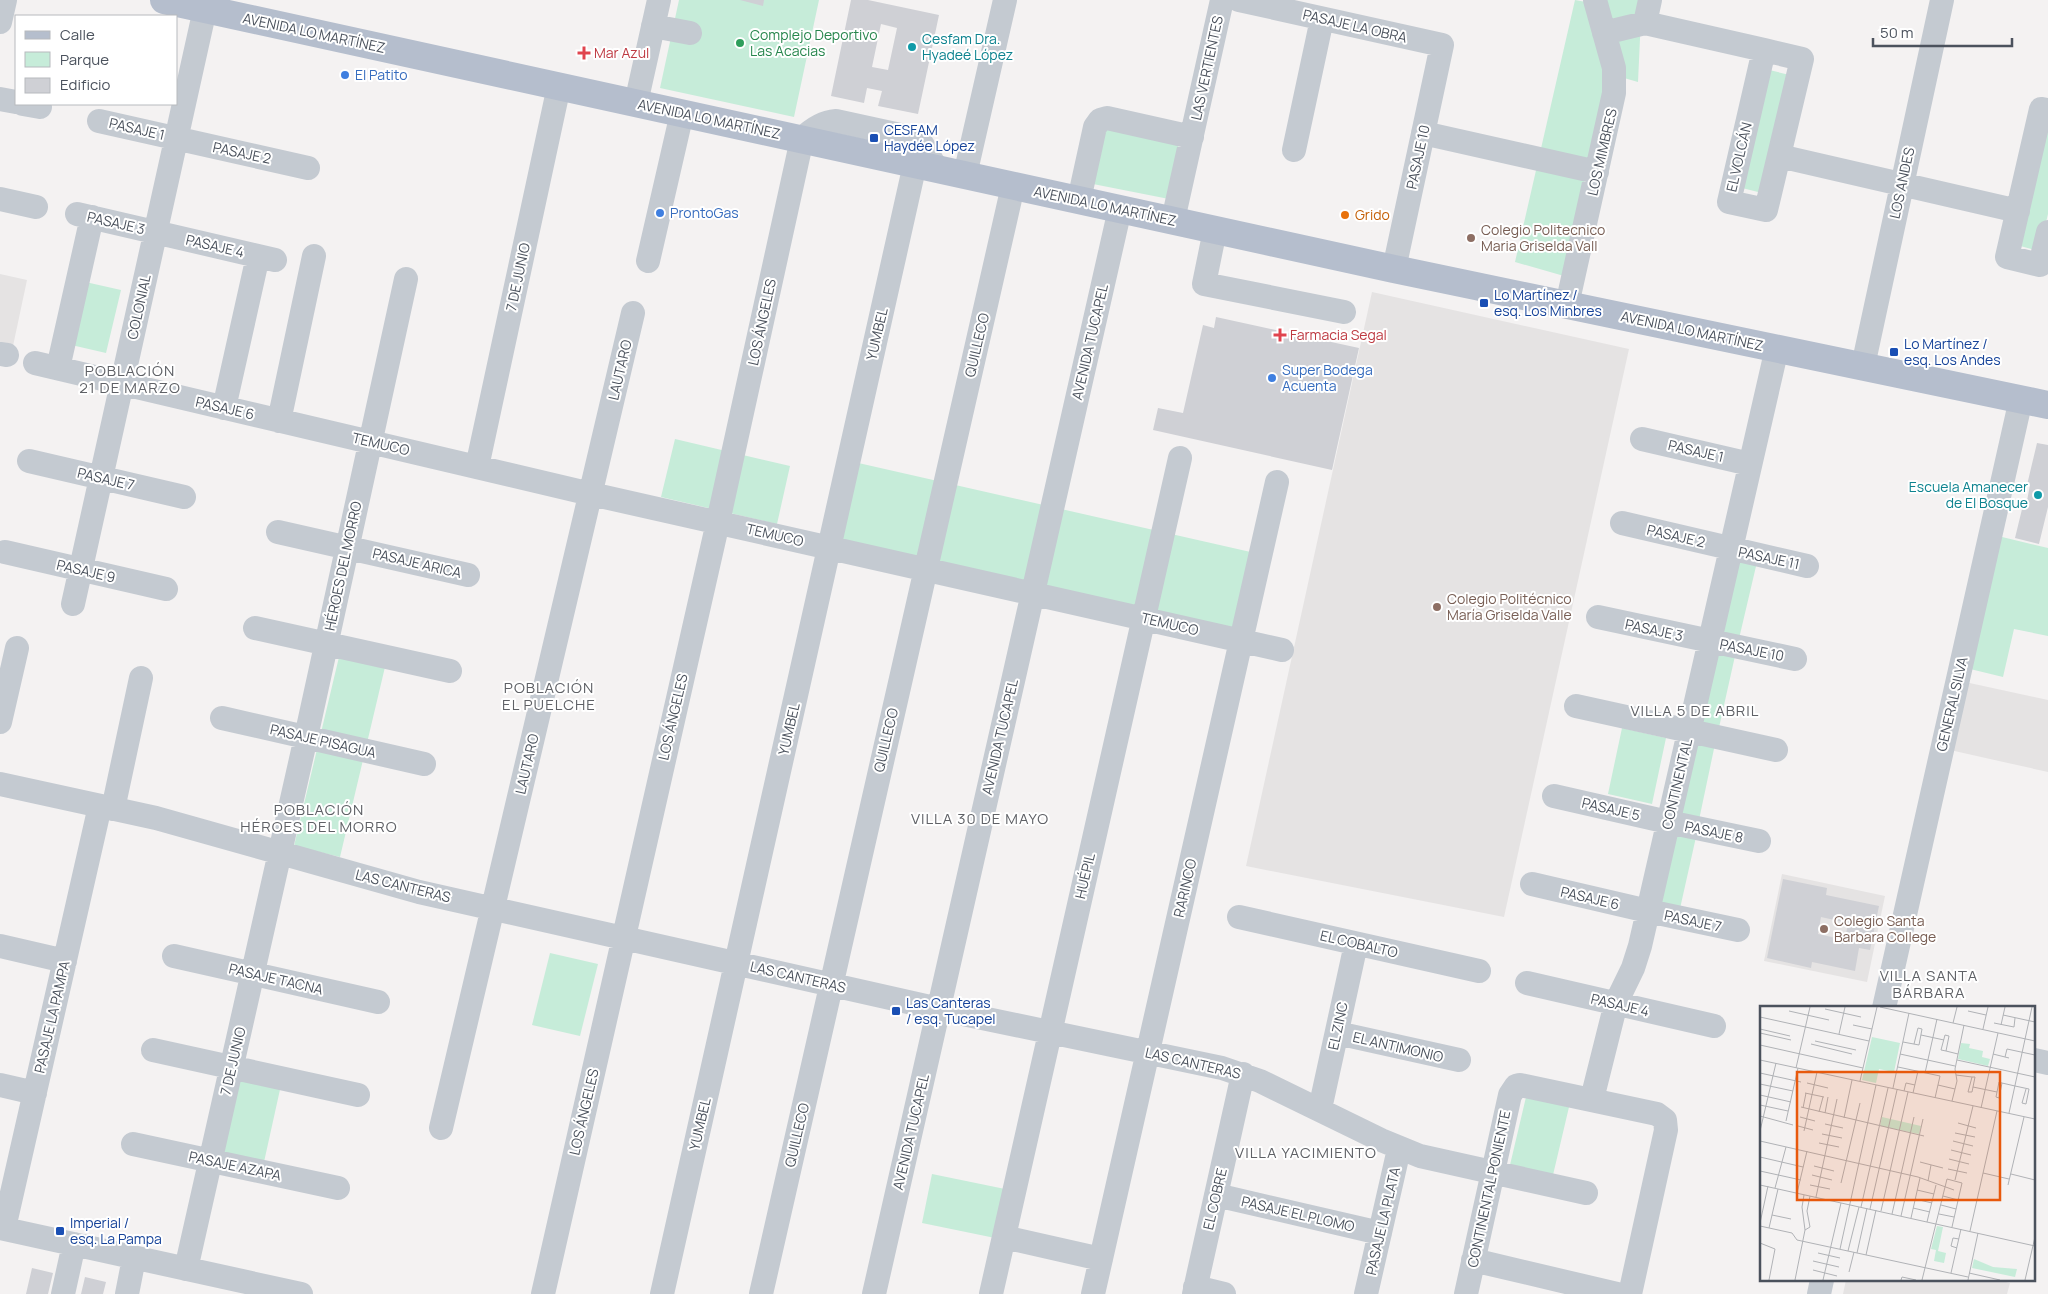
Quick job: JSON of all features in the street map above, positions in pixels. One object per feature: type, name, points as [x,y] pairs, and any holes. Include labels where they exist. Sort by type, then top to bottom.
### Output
[{"type":"main road","name":"AVENIDA LO MARTÍNEZ","points":[[164,0],[1215,230],[2048,405]]},
{"type":"street","points":[[0,22],[5,0]]},
{"type":"street","points":[[636,103],[659,0]]},
{"type":"street","points":[[966,175],[1005,0]]},
{"type":"street","name":"LAS VERTIENTES","points":[[1173,220],[1222,0]]},
{"type":"street","name":"PASAJE LA OBRA","points":[[1239,0],[1293,6],[1322,18],[1442,45]]},
{"type":"street","name":"LOS MIMBRES","points":[[1567,305],[1614,93],[1614,68],[1595,0]]},
{"type":"street","name":"LOS ANDES","points":[[1863,366],[1942,0]]},
{"type":"street","name":"COLONIAL","points":[[73,604],[204,9]]},
{"type":"street","name":"EL VOLCÁN","points":[[1604,33],[1648,11],[1764,50],[1802,59],[1766,210],[1729,202],[1764,50]]},
{"type":"street","points":[[1294,150],[1322,18]]},
{"type":"street","points":[[653,26],[690,33]]},
{"type":"street","name":"PASAJE 10","points":[[1394,268],[1442,45]]},
{"type":"street","name":"7 DE JUNIO","points":[[477,467],[558,86]]},
{"type":"street","points":[[0,99],[15,102]]},
{"type":"street","points":[[2048,110],[2041,109],[2007,257],[2040,265],[2048,232]]},
{"type":"street","points":[[648,261],[682,114]]},
{"type":"street","name":"LAS VERTIENTES","points":[[1079,200],[1095,127],[1100,120],[1107,118],[1192,137]]},
{"type":"street","name":"PASAJE 1","points":[[99,120],[176,138]]},
{"type":"street","points":[[1423,133],[1597,172]]},
{"type":"street","name":"PASAJE 2","points":[[176,138],[308,168]]},
{"type":"street","name":"LOS ÁNGELES","points":[[543,1294],[718,522],[802,139]]},
{"type":"street","points":[[1779,156],[2018,211]]},
{"type":"street","name":"YUMBEL","points":[[662,1294],[829,548],[926,166]]},
{"type":"street","name":"QUILLECO","points":[[761,1294],[925,569],[1014,186]]},
{"type":"street","points":[[0,199],[36,207]]},
{"type":"street","name":"AVENIDA TUCAPEL","points":[[874,1294],[1120,209]]},
{"type":"street","name":"PASAJE 3","points":[[58,368],[84,216],[155,232]]},
{"type":"street","points":[[1215,230],[1204,284],[1344,312]]},
{"type":"street","name":"PASAJE 4","points":[[155,232],[267,258],[224,408]]},
{"type":"street","points":[[274,419],[314,256]]},
{"type":"street","name":"HÉROES DEL MORRO","points":[[280,853],[406,279]]},
{"type":"street","name":"LAUTARO","points":[[441,1128],[633,313]]},
{"type":"street","name":"CONTINENTAL","points":[[1592,1099],[1616,1004],[1637,957],[1777,348]]},
{"type":"street","points":[[35,363],[122,384]]},
{"type":"street","name":"PASAJE 6","points":[[122,384],[274,419]]},
{"type":"street","name":"GENERAL SILVA","points":[[1884,1006],[2021,399]]},
{"type":"street","name":"TEMUCO","points":[[274,419],[591,494],[1282,650]]},
{"type":"street","name":"PASAJE 1","points":[[1642,439],[1750,464]]},
{"type":"street","name":"HUÉPIL","points":[[991,1294],[1180,458]]},
{"type":"street","name":"PASAJE 7","points":[[28,461],[184,497]]},
{"type":"street","name":"RARINCO","points":[[1093,1294],[1278,482]]},
{"type":"street","name":"PASAJE 2","points":[[1622,524],[1731,549]]},
{"type":"street","name":"PASAJE ARICA","points":[[278,532],[468,575]]},
{"type":"street","name":"PASAJE 11","points":[[1731,549],[1807,566]]},
{"type":"street","name":"PASAJE 9","points":[[5,552],[166,589]]},
{"type":"street","name":"PASAJE 3","points":[[1598,617],[1710,642]]},
{"type":"street","points":[[255,628],[450,671]]},
{"type":"street","name":"PASAJE 10","points":[[1710,642],[1795,659]]},
{"type":"street","points":[[0,722],[17,648]]},
{"type":"street","name":"PASAJE LA PAMPA","points":[[2,1228],[65,961],[141,678]]},
{"type":"street","points":[[1576,706],[1776,750]]},
{"type":"street","name":"PASAJE PISAGUA","points":[[222,718],[424,764]]},
{"type":"street","name":"LAS CANTERAS","points":[[0,784],[198,830],[384,883],[939,1009],[1050,1031],[1243,1074],[1320,1109],[1399,1149],[1420,1156],[1586,1193]]},
{"type":"street","name":"PASAJE 5","points":[[1554,796],[1668,822]]},
{"type":"street","name":"PASAJE 8","points":[[1668,822],[1759,841]]},
{"type":"street","name":"7 DE JUNIO","points":[[186,1270],[280,853]]},
{"type":"street","name":"PASAJE 6","points":[[1532,884],[1648,911]]},
{"type":"street","name":"PASAJE 7","points":[[1648,911],[1738,930]]},
{"type":"street","name":"EL COBALTO","points":[[1238,917],[1479,971]]},
{"type":"street","name":"EL ZINC","points":[[1320,1109],[1356,944]]},
{"type":"street","points":[[0,946],[65,961]]},
{"type":"street","name":"PASAJE TACNA","points":[[174,956],[378,1002]]},
{"type":"street","name":"PASAJE 4","points":[[1527,983],[1714,1026]]},
{"type":"street","name":"EL ANTIMONIO","points":[[1337,1033],[1459,1060]]},
{"type":"street","points":[[153,1050],[358,1095]]},
{"type":"street","name":"EL COBRE","points":[[1194,1291],[1243,1074]]},
{"type":"street","name":"CONTINENTAL PONIENTE","points":[[1466,1294],[1510,1095],[1516,1086],[1525,1084],[1592,1099]]},
{"type":"street","points":[[0,1085],[35,1093]]},
{"type":"street","points":[[1592,1099],[1656,1114],[1665,1120],[1666,1130],[1630,1294]]},
{"type":"street","name":"PASAJE AZAPA","points":[[133,1144],[338,1188]]},
{"type":"street","name":"PASAJE LA PLATA","points":[[1366,1294],[1399,1149]]},
{"type":"street","name":"PASAJE EL PLOMO","points":[[1216,1195],[1380,1233]]},
{"type":"street","points":[[2,1228],[301,1294]]},
{"type":"street","points":[[1004,1237],[1101,1259]]},
{"type":"street","points":[[63,1294],[74,1244]]},
{"type":"street","points":[[127,1294],[134,1258]]},
{"type":"street","points":[[1473,1260],[1617,1294]]},
{"type":"street","points":[[1194,1291],[1224,1294]]},
{"type":"shaded area","points":[[0,274],[27,280],[13,346],[0,343]]},
{"type":"shaded area","name":"Colegio Politécnico María Griselda Valle","points":[[1372,292],[1629,349],[1504,917],[1246,866]]},
{"type":"shaded area","points":[[1965,682],[2048,700],[2048,772],[1950,750]]},
{"type":"shaded area","name":"Colegio Santa Barbara College","points":[[1782,874],[1885,896],[1867,982],[1764,961]]},
{"type":"shaded area","points":[[1846,1282],[2010,1283],[2007,1294],[1843,1294]]},
{"type":"green space","name":"Complejo Deportivo Las Acacias","points":[[679,0],[819,0],[794,117],[660,88]]},
{"type":"green space","points":[[1575,0],[1586,2],[1600,34],[1604,90],[1564,276],[1515,262]]},
{"type":"green space","points":[[1605,0],[1644,0],[1641,17],[1638,82],[1624,78]]},
{"type":"green space","points":[[1765,69],[1794,76],[1766,194],[1738,187]]},
{"type":"green space","points":[[2048,127],[2048,214],[2039,251],[2013,244]]},
{"type":"green space","points":[[1104,129],[1179,143],[1169,199],[1093,184]]},
{"type":"green space","points":[[81,281],[121,290],[106,353],[67,344]]},
{"type":"green space","points":[[675,439],[790,466],[777,524],[661,497]]},
{"type":"green space","points":[[854,462],[1255,553],[1237,630],[835,546]]},
{"type":"green space","points":[[1998,536],[2048,548],[2048,636],[2014,629],[2003,677],[1966,668]]},
{"type":"green space","points":[[1735,558],[1757,562],[1738,643],[1716,638]]},
{"type":"green space","points":[[1715,652],[1735,656],[1718,732],[1697,728]]},
{"type":"green space","points":[[339,657],[385,667],[340,857],[294,846]]},
{"type":"green space","points":[[1622,728],[1666,738],[1652,804],[1608,794]]},
{"type":"green space","points":[[1695,740],[1715,744],[1699,820],[1679,816]]},
{"type":"green space","points":[[1675,832],[1696,837],[1679,913],[1658,908]]},
{"type":"green space","points":[[550,953],[598,964],[580,1036],[532,1025]]},
{"type":"green space","points":[[240,1076],[281,1085],[264,1162],[223,1153]]},
{"type":"green space","points":[[1526,1097],[1569,1107],[1553,1175],[1510,1165]]},
{"type":"green space","points":[[932,1174],[1005,1189],[995,1238],[922,1223]]},
{"type":"building","points":[[740,0],[764,0],[763,6]]},
{"type":"building","name":"Cesfam Dra. Hyadeé López","points":[[851,0],[868,0],[939,15],[918,114],[878,106],[882,91],[867,88],[864,103],[831,96]],"holes":[[[881,24],[897,28],[888,70],[872,67]]]},
{"type":"building","name":"Super Bodega Acuenta","points":[[1216,317],[1359,348],[1332,470],[1153,430],[1158,408],[1183,413],[1203,325],[1214,328]]},
{"type":"building","name":"Escuela Amanecer de El Bosque","points":[[2037,443],[2048,445],[2048,507],[2039,544],[2015,538],[2023,505],[2026,506],[2030,485],[2027,485]]},
{"type":"building","name":"Colegio Santa Barbara College","points":[[1783,879],[1827,888],[1826,895],[1879,906],[1870,950],[1859,948],[1855,971],[1812,962],[1811,968],[1767,958]],"holes":[[[1821,917],[1848,923],[1845,940],[1818,934]]]},
{"type":"building","points":[[32,1268],[53,1273],[48,1294],[26,1294]]},
{"type":"building","points":[[85,1277],[106,1282],[103,1294],[81,1294]]},
{"type":"place","name":"Complejo Deportivo Las Acacias","points":[[740,43]]},
{"type":"place","name":"Cesfam Dra. Hyadeé López","points":[[912,47]]},
{"type":"place","name":"Mar Azul","points":[[584,53]]},
{"type":"place","name":"El Patito","points":[[345,75]]},
{"type":"place","name":"CESFAM Haydée López","points":[[874,138]]},
{"type":"place","name":"ProntoGas","points":[[660,213]]},
{"type":"place","name":"Grido","points":[[1345,215]]},
{"type":"place","name":"Colegio Politecnico Maria Griselda Vall","points":[[1471,238]]},
{"type":"place","name":"Lo Martínez / esq. Los Minbres","points":[[1484,303]]},
{"type":"place","name":"Farmacia Segal","points":[[1280,335]]},
{"type":"place","name":"Lo Martínez / esq. Los Andes","points":[[1894,352]]},
{"type":"place","name":"Super Bodega Acuenta","points":[[1272,378]]},
{"type":"place","name":"Escuela Amanecer de El Bosque","points":[[2038,495]]},
{"type":"place","name":"Colegio Politécnico María Griselda Valle","points":[[1437,607]]},
{"type":"place","name":"Colegio Santa Barbara College","points":[[1824,929]]},
{"type":"place","name":"Las Canteras / esq. Tucapel","points":[[896,1011]]},
{"type":"place","name":"Imperial / esq. La Pampa","points":[[60,1231]]},
{"type":"district","name":"POBLACIÓN 21 DE MARZO","points":[[130,380]]},
{"type":"district","name":"POBLACIÓN EL PUELCHE","points":[[549,696]]},
{"type":"district","name":"VILLA 5 DE ABRIL","points":[[1695,711]]},
{"type":"district","name":"POBLACIÓN HÉROES DEL MORRO","points":[[319,818]]},
{"type":"district","name":"VILLA 30 DE MAYO","points":[[980,819]]},
{"type":"district","name":"VILLA SANTA BÁRBARA","points":[[1929,984]]},
{"type":"district","name":"VILLA YACIMIENTO","points":[[1306,1153]]}]
